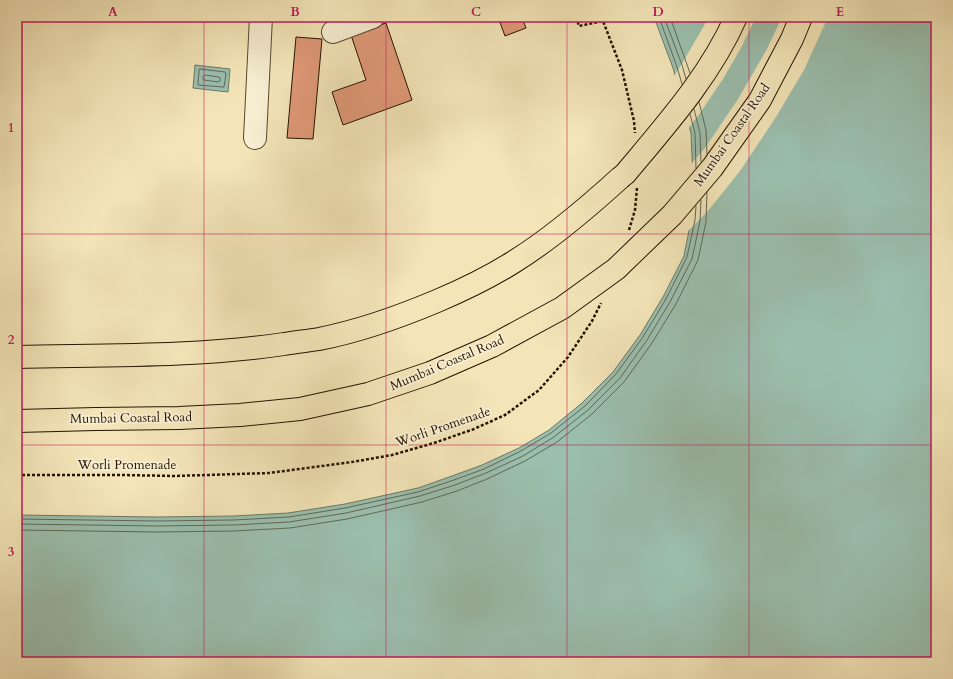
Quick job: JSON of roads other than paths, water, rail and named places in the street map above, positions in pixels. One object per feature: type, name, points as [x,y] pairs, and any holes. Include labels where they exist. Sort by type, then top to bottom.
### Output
[{"type":"highway","points":[[17,357],[177,354],[269,346],[319,339],[371,326],[468,288],[512,263],[559,230],[625,174],[693,89],[715,57],[736,17]]},
{"type":"highway","name":"Mumbai Coastal Road","points":[[17,421],[179,418],[240,415],[300,409],[368,394],[430,373],[492,346],[562,308],[616,269],[672,215],[712,168],[760,100],[802,17]]},
{"type":"lane","points":[[255,138],[261,17]]},
{"type":"lane","points":[[333,32],[373,17]]},
{"type":"water","points":[[654,17],[936,17],[936,662],[17,662],[17,515],[157,517],[234,516],[288,513],[345,504],[418,488],[482,465],[519,448],[549,430],[582,403],[613,372],[640,335],[663,297],[684,256],[691,220],[693,178],[691,133],[673,68]]},
{"type":"water","points":[[195,65],[230,69],[228,92],[193,88]]}]
